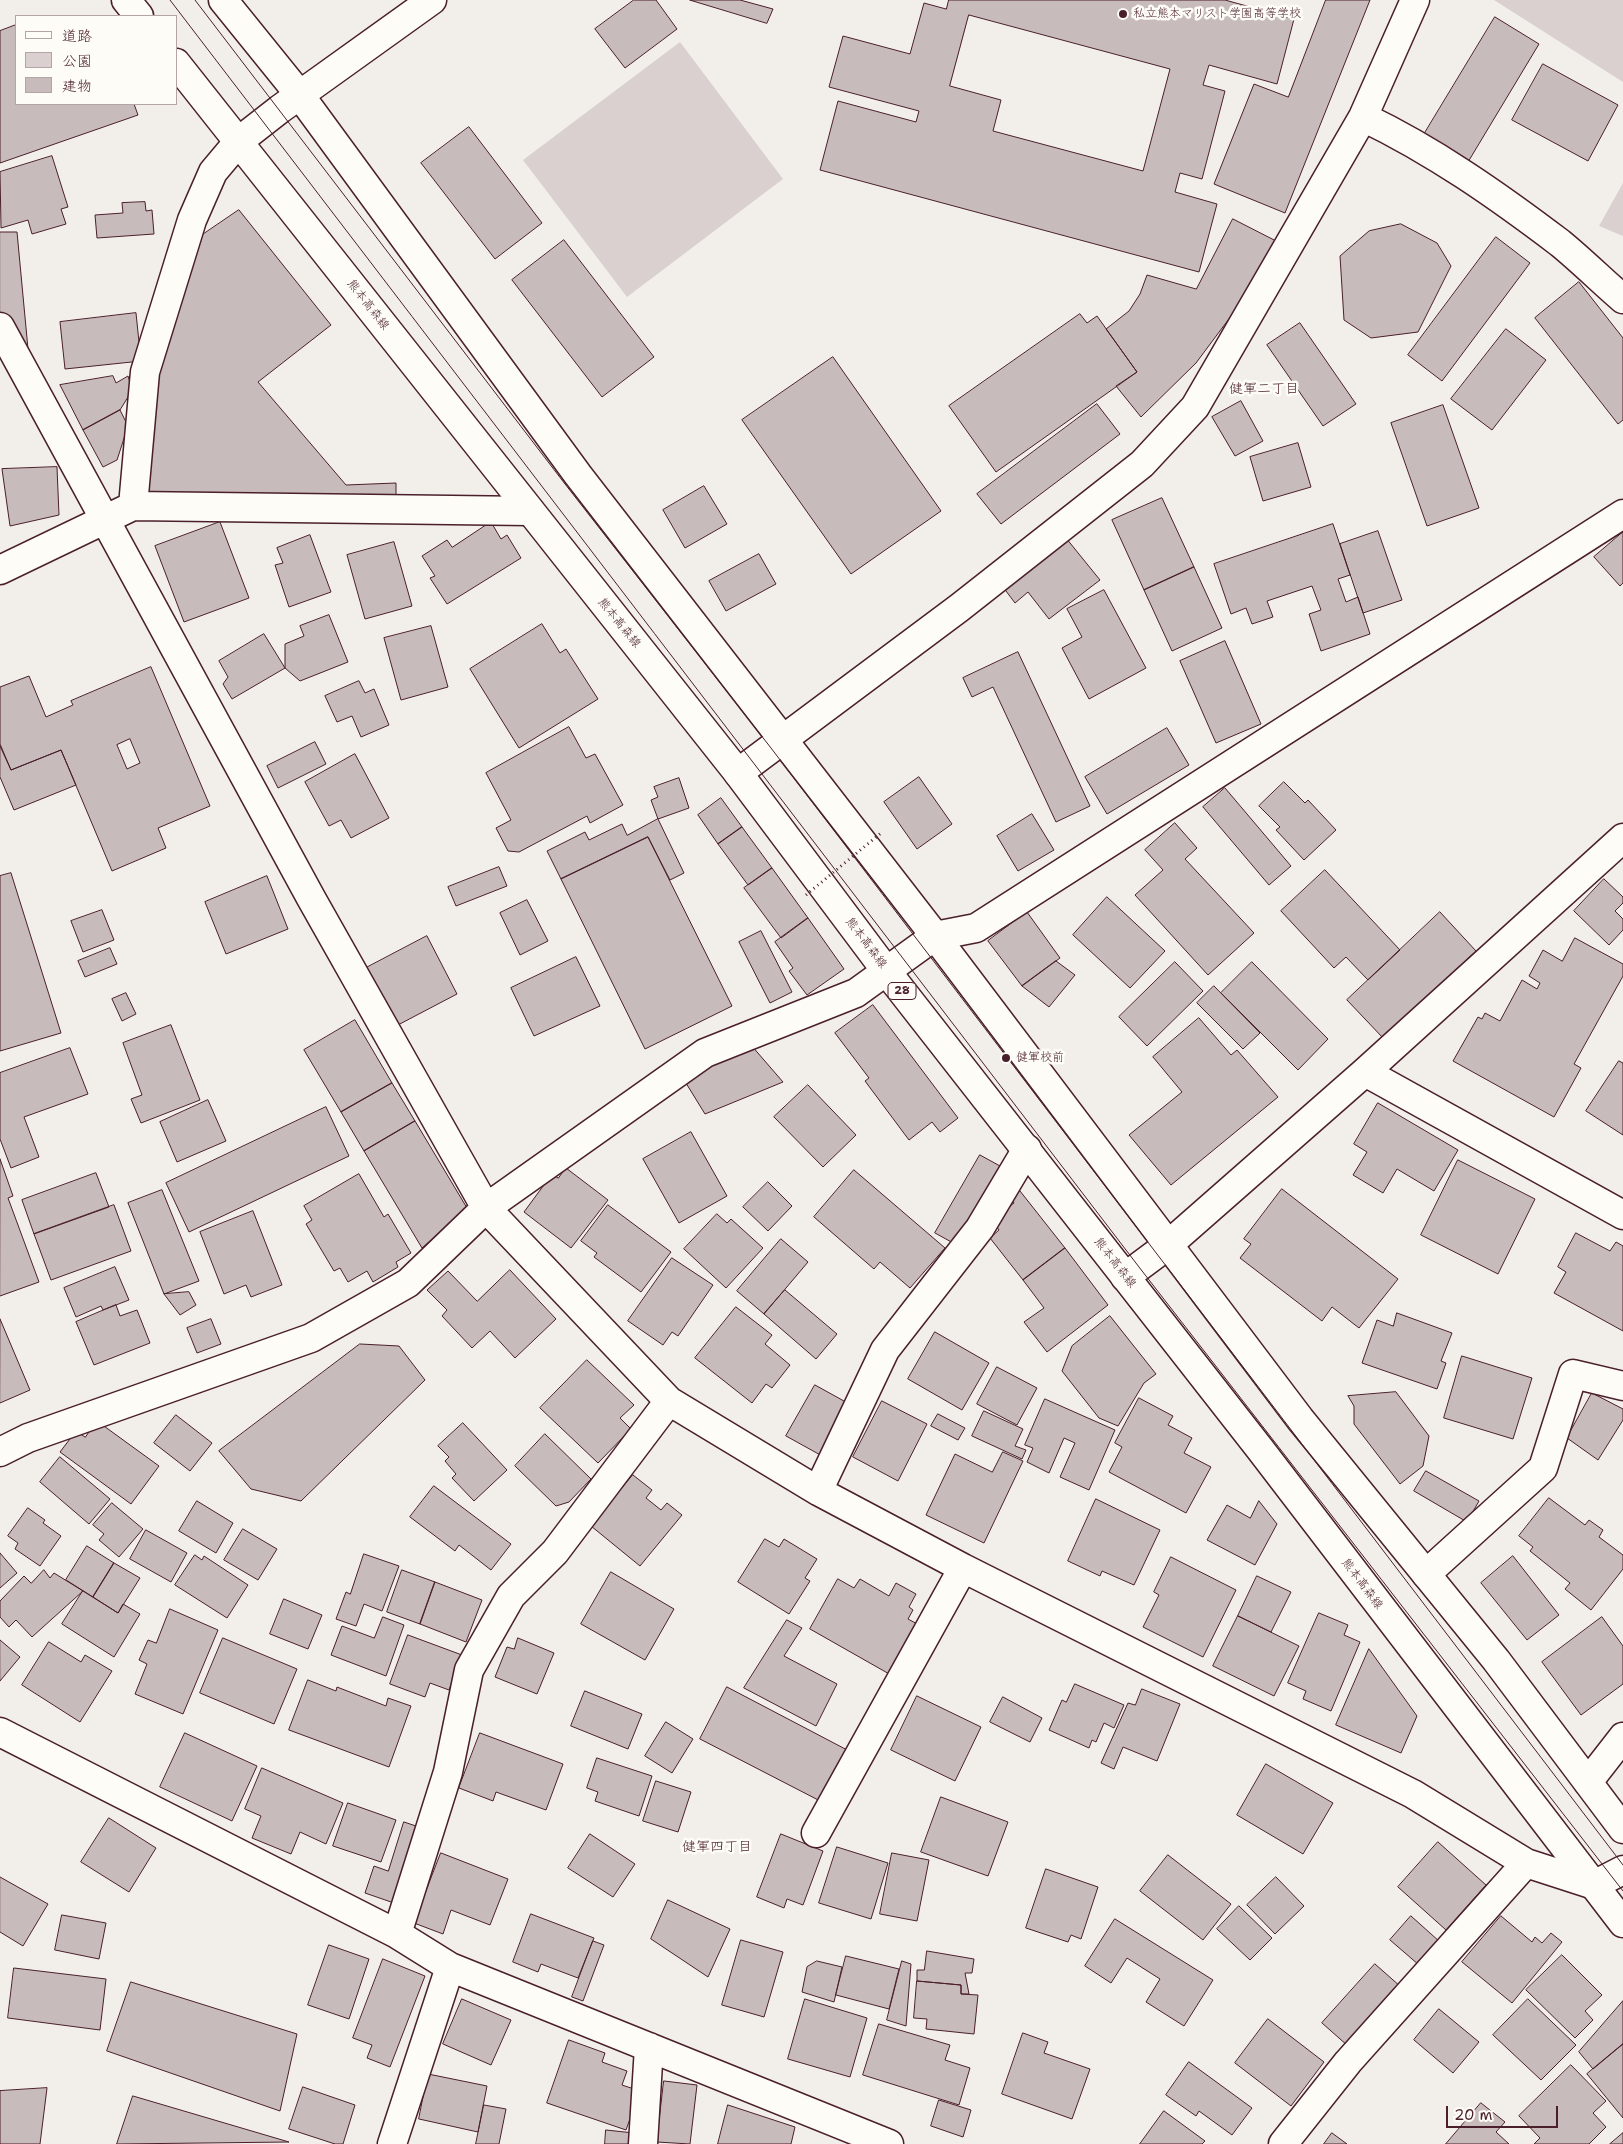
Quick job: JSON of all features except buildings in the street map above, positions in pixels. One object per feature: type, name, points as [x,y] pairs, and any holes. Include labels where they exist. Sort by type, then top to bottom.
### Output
[{"type":"street","points":[[126,0],[138,15]]},
{"type":"street","points":[[223,0],[299,94],[578,475],[935,936],[1300,1419],[1496,1660],[1623,1829]]},
{"type":"street","points":[[132,506],[145,372],[192,220],[214,172],[240,141],[299,94],[432,0]]},
{"type":"street","points":[[738,773],[959,608],[1142,464],[1195,406],[1364,117],[1415,0]]},
{"type":"street","name":"熊本高森線","points":[[178,65],[240,141],[738,773],[887,972],[1125,1277],[1623,1924]]},
{"type":"street","points":[[1364,117],[1395,132],[1462,172],[1561,244],[1623,299]]},
{"type":"street","points":[[0,327],[306,889],[486,1208],[669,1401],[818,1491],[963,1568],[1413,1794],[1526,1863],[1594,1885],[1623,1870]]},
{"type":"street","points":[[0,570],[132,506],[530,511]]},
{"type":"street","points":[[0,1452],[28,1438],[311,1338],[408,1283],[486,1208],[705,1053],[856,993],[935,936],[976,928],[1623,514]]},
{"type":"street","points":[[1125,1277],[1168,1245],[1365,1072],[1623,838]]},
{"type":"street","points":[[1365,1072],[1623,1215]]},
{"type":"street","points":[[818,1491],[885,1350],[980,1228],[1026,1149]]},
{"type":"street","points":[[1426,1574],[1543,1468],[1573,1374],[1623,1386]]},
{"type":"street","points":[[397,1934],[448,1772],[469,1670],[511,1596],[555,1552],[669,1401]]},
{"type":"street","points":[[816,1833],[963,1568]]},
{"type":"street","points":[[0,1732],[397,1934],[450,1967],[889,2144]]},
{"type":"street","points":[[1588,1782],[1623,1737]]},
{"type":"street","points":[[1283,2144],[1348,2062],[1526,1863]]},
{"type":"street","points":[[392,2144],[450,1967]]},
{"type":"street","points":[[643,2144],[648,2047]]},
{"type":"path","points":[[806,894],[881,833]]},
{"type":"green space","points":[[1494,0],[1623,0],[1623,82]]},
{"type":"green space","points":[[680,42],[783,179],[627,297],[523,160]]},
{"type":"green space","points":[[1623,183],[1623,236],[1599,226]]},
{"type":"tram line","points":[[170,0],[1139,1267],[1623,1891]]},
{"type":"tram line","points":[[195,0],[565,484],[771,748],[1623,1865]]},
{"type":"place","name":"私立熊本マリスト学園高等学校","points":[[1123,14]]},
{"type":"place","name":"健軍校前","points":[[1006,1058]]},
{"type":"district","name":"健軍二丁目","points":[[1264,389]]},
{"type":"district","name":"健軍四丁目","points":[[717,1847]]}]
